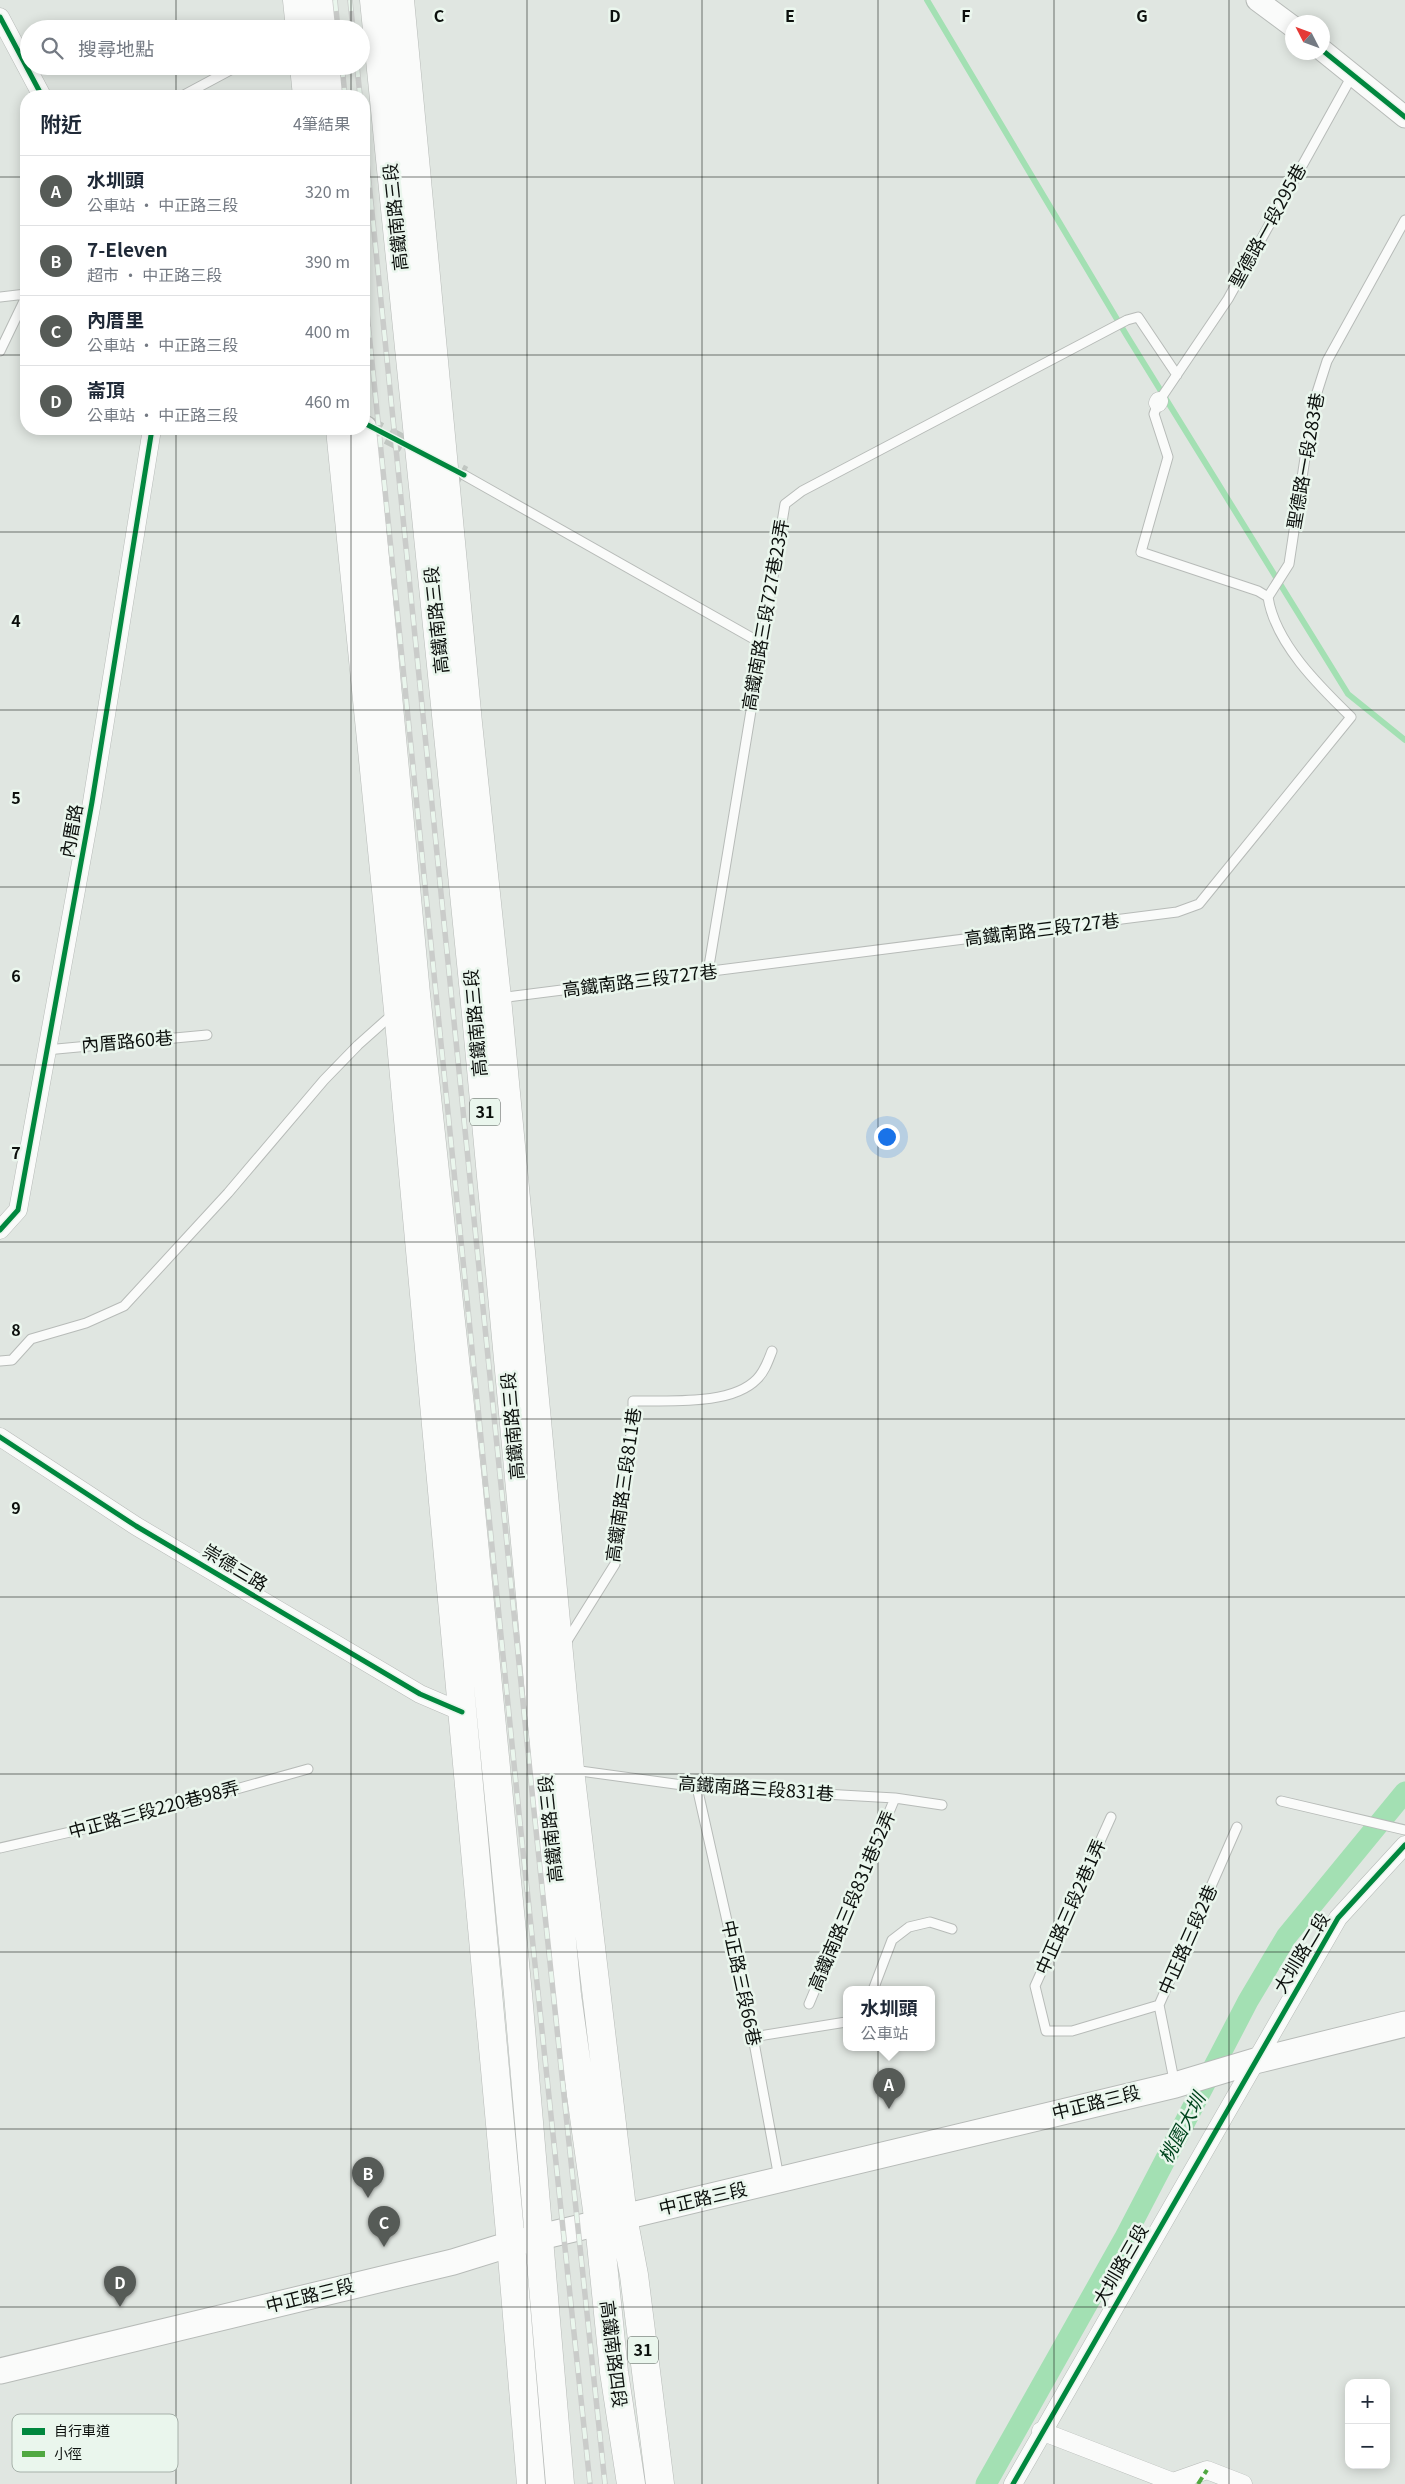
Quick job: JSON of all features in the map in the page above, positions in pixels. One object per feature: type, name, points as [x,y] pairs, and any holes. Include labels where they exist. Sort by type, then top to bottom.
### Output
[{"type":"main road","points":[[297,0],[299,20]]},
{"type":"main road","points":[[322,0],[324,20]]},
{"type":"main road","name":"高鐵南路三段","points":[[374,0],[473,983],[567,1996],[611,2220]]},
{"type":"main road","name":"高鐵南路三段","points":[[400,0],[468,723],[497,998],[560,1652],[611,2220]]},
{"type":"main road","points":[[305,75],[306,90]]},
{"type":"main road","points":[[330,75],[331,90]]},
{"type":"main road","points":[[341,435],[398,1010],[412,1184],[511,2244],[531,2484]]},
{"type":"main road","points":[[364,435],[443,1261],[469,1490],[540,2238],[560,2484]]},
{"type":"main road","points":[[412,1184],[443,1261]]},
{"type":"main road","name":"中正路三段","points":[[0,2371],[453,2262],[511,2244],[1175,2085],[1255,2061],[1405,2024]]},
{"type":"main road","name":"高鐵南路四段","points":[[611,2220],[614,2372],[631,2484]]},
{"type":"main road","name":"高鐵南路四段","points":[[611,2220],[634,2275],[660,2484]]},
{"type":"street","points":[[1269,4],[1285,19]]},
{"type":"street","points":[[0,17],[20,55]]},
{"type":"street","points":[[1330,56],[1405,117]]},
{"type":"street","points":[[31,75],[39,90]]},
{"type":"street","name":"內厝路","points":[[0,1230],[18,1210],[92,802],[151,435]]},
{"type":"street","name":"崇德三路","points":[[0,1437],[136,1526],[420,1694],[462,1712]]},
{"type":"street","name":"大圳路二段","points":[[1255,2061],[1338,1918],[1405,1845]]},
{"type":"street","name":"大圳路三段","points":[[1013,2484],[1041,2431],[1255,2061]]},
{"type":"street","points":[[1041,2431],[1173,2482],[1202,2477],[1243,2484]]},
{"type":"lane","name":"聖德路一段295巷","points":[[1268,598],[1258,591],[1141,552],[1168,457],[1154,414],[1169,386],[1228,299],[1353,74]]},
{"type":"lane","points":[[193,90],[221,75]]},
{"type":"lane","name":"聖德路一段283巷","points":[[1268,598],[1289,564],[1313,405],[1327,361],[1405,220]]},
{"type":"lane","points":[[0,297],[20,296]]},
{"type":"lane","points":[[0,351],[20,309]]},
{"type":"lane","name":"高鐵南路三段727巷23弄","points":[[708,972],[785,504],[802,491],[1126,320],[1138,317],[1177,375]]},
{"type":"lane","points":[[464,475],[761,643]]},
{"type":"lane","name":"高鐵南路三段727巷","points":[[497,998],[1177,912],[1199,904],[1351,717],[1310,677],[1271,615],[1268,598]]},
{"type":"lane","points":[[0,1361],[12,1360],[31,1340],[86,1323],[124,1306],[228,1192],[324,1080],[358,1045],[398,1010]]},
{"type":"lane","name":"內厝路60巷","points":[[46,1050],[207,1035]]},
{"type":"lane","name":"高鐵南路三段811巷","points":[[560,1652],[615,1564],[633,1417],[633,1401],[718,1398],[735,1392],[756,1380],[765,1368],[772,1351]]},
{"type":"lane","name":"中正路三段220巷98弄","points":[[0,1848],[136,1817],[308,1769]]},
{"type":"lane","name":"高鐵南路三段831巷","points":[[570,1770],[697,1787],[895,1798],[942,1805]]},
{"type":"lane","name":"中正路三段66巷","points":[[697,1787],[753,2037],[779,2180]]},
{"type":"lane","name":"高鐵南路三段831巷52弄","points":[[809,2004],[895,1798]]},
{"type":"lane","points":[[1281,1801],[1348,1815],[1405,1830]]},
{"type":"lane","name":"中正路三段2巷1弄","points":[[1112,1817],[1035,1986],[1040,2008],[1046,2031],[1072,2031],[1159,2005]]},
{"type":"lane","name":"中正路三段2巷","points":[[1175,2085],[1159,2005],[1238,1827]]},
{"type":"lane","points":[[875,1986],[892,1940],[898,1935],[909,1927],[930,1922],[952,1929]]},
{"type":"lane","points":[[753,2037],[843,2022]]},
{"type":"waterway","points":[[927,0],[1127,336],[1348,694],[1405,740]]},
{"type":"waterway","name":"桃園大圳","points":[[986,2484],[1124,2239],[1248,2001],[1286,1937],[1405,1792]]},
{"type":"tunnel","points":[[370,426],[464,475]]},
{"type":"railway","points":[[335,0],[337,20]]},
{"type":"railway","points":[[350,0],[352,20]]},
{"type":"railway","points":[[343,75],[344,90]]},
{"type":"railway","points":[[358,75],[359,90]]},
{"type":"railway","points":[[370,192],[534,1811],[605,2484]]},
{"type":"railway","points":[[370,342],[519,1813],[590,2484]]},
{"type":"marked path","points":[[1198,2484],[1207,2470]]},
{"type":"cycle path","points":[[0,17],[20,55]]},
{"type":"cycle path","points":[[1330,56],[1405,117]]},
{"type":"cycle path","points":[[31,75],[39,90]]},
{"type":"cycle path","points":[[370,426],[464,475]]},
{"type":"cycle path","points":[[0,1230],[18,1210],[92,802],[151,435]]},
{"type":"cycle path","points":[[0,1437],[136,1526],[420,1694],[462,1712]]},
{"type":"cycle path","points":[[1013,2484],[1338,1918],[1405,1845]]},
{"type":"place","name":"水圳頭","points":[[889,2109]]},
{"type":"place","name":"7-Eleven","points":[[368,2198]]},
{"type":"place","name":"內厝里","points":[[384,2247]]},
{"type":"place","name":"崙頂","points":[[120,2307]]}]
